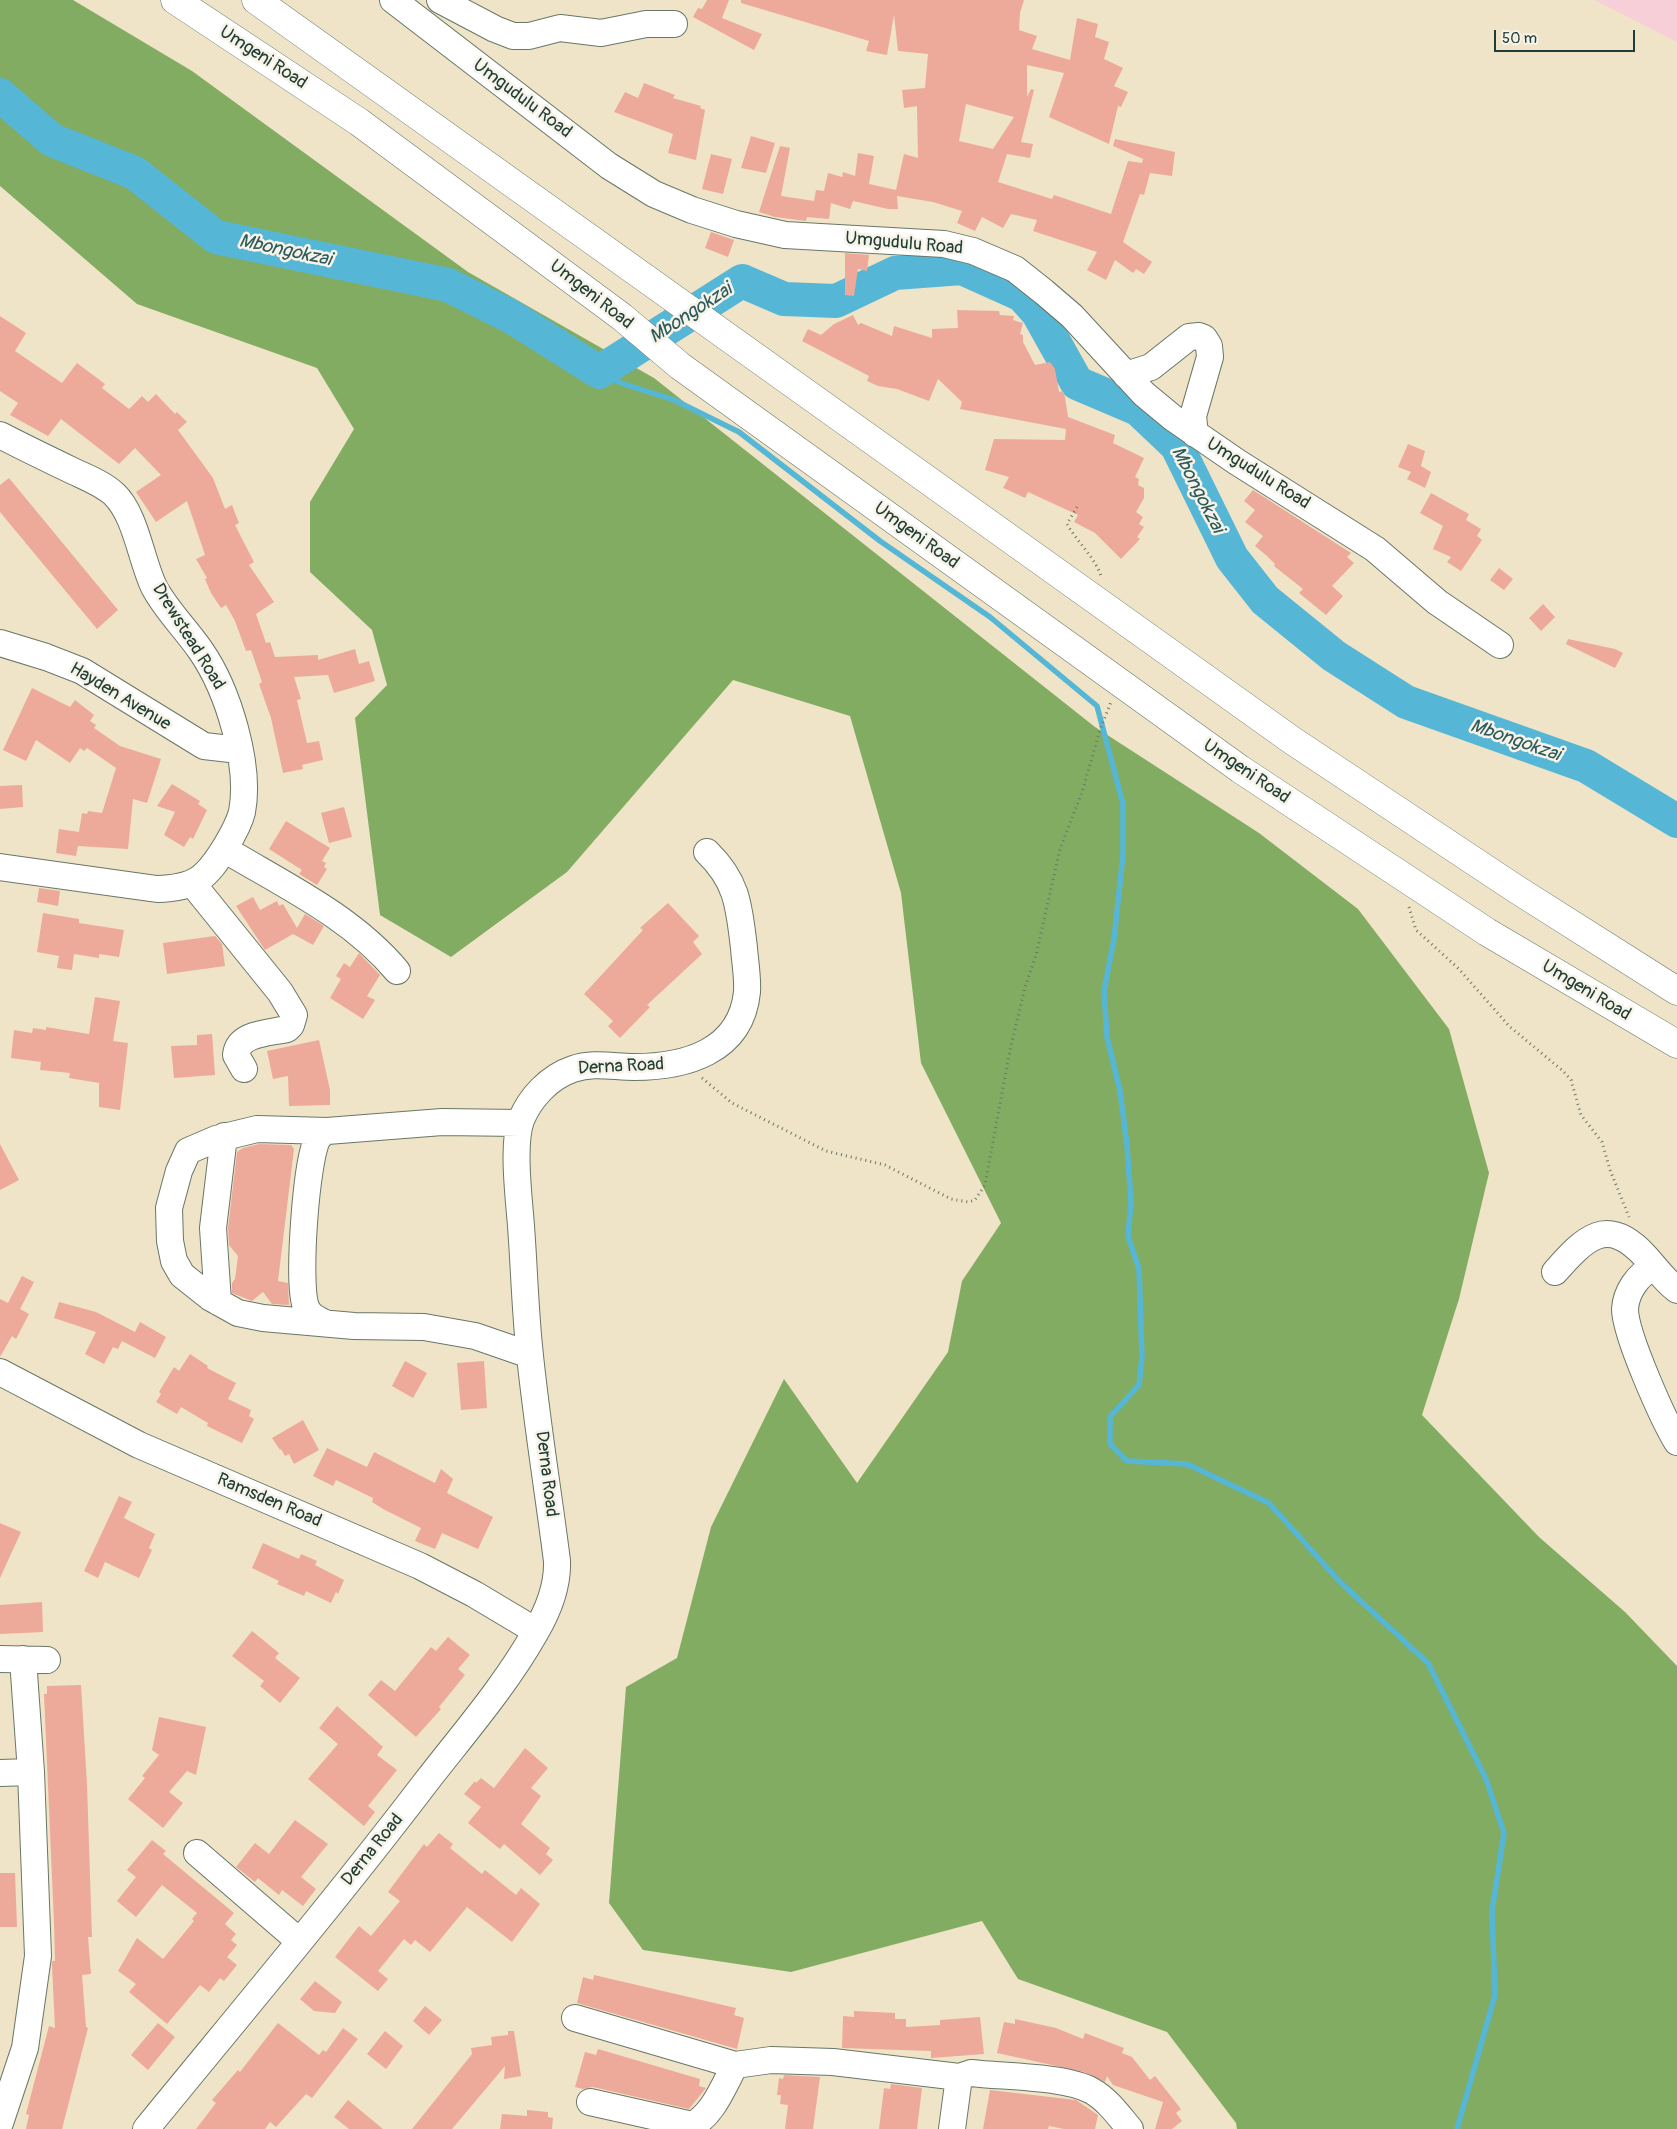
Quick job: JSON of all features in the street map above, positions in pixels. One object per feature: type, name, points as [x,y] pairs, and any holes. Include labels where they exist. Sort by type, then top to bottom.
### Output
[{"type":"highway","name":"Umgeni Road","points":[[175,0],[360,122],[622,317],[680,366],[1240,769],[1487,932],[1677,1044]]},
{"type":"highway","points":[[256,0],[1293,741],[1516,889],[1677,991]]},
{"type":"street","name":"Umgudulu Road","points":[[393,0],[609,166],[654,194],[692,210],[736,224],[785,235],[944,244],[973,251],[1015,269],[1072,316],[1144,394],[1195,434],[1375,549],[1437,602],[1500,645]]},
{"type":"street","points":[[440,0],[495,29],[513,36],[530,36],[560,28],[601,33],[646,24],[674,24]]},
{"type":"street","points":[[1126,375],[1151,367],[1189,337],[1198,336],[1204,338],[1209,346],[1210,357],[1193,416],[1195,434]]},
{"type":"street","name":"Drewstead Road","points":[[0,435],[104,486],[122,504],[154,587],[201,650],[220,682],[230,710],[239,750],[243,783],[242,807],[233,833],[224,849],[207,872],[182,888],[157,889],[0,867]]},
{"type":"street","name":"Hayden Avenue","points":[[0,643],[46,657],[82,671],[204,746],[239,750]]},
{"type":"street","points":[[224,849],[352,927],[372,943],[397,971]]},
{"type":"street","name":"Derna Road","points":[[146,2129],[397,1820],[515,1666],[536,1630],[553,1593],[558,1576],[530,1355],[519,1193],[520,1123],[534,1097],[555,1077],[572,1069],[588,1065],[654,1066],[685,1062],[713,1049],[728,1036],[739,1021],[747,993],[743,942],[735,894],[726,872],[707,852]]},
{"type":"street","points":[[192,883],[280,992],[294,1015],[291,1026],[286,1029],[245,1038],[239,1043],[236,1055],[244,1069]]},
{"type":"street","points":[[520,1123],[442,1122],[327,1131],[258,1129],[224,1136],[188,1152],[179,1171],[169,1208],[170,1241],[174,1261],[182,1276],[193,1286],[238,1313],[263,1318],[354,1326],[424,1327],[475,1336],[530,1355]]},
{"type":"street","points":[[323,1322],[313,1317],[306,1308],[301,1268],[310,1166],[319,1137],[327,1131]]},
{"type":"street","points":[[218,1302],[213,1228],[224,1136]]},
{"type":"street","points":[[1555,1272],[1575,1248],[1589,1238],[1599,1234],[1613,1233],[1628,1240],[1665,1280],[1677,1290]]},
{"type":"street","points":[[1654,1267],[1642,1273],[1636,1282],[1627,1299],[1626,1316],[1643,1367],[1677,1442]]},
{"type":"street","name":"Ramsden Road","points":[[0,1372],[139,1444],[420,1566],[474,1594],[536,1630]]},
{"type":"street","points":[[0,2123],[25,2048],[38,1956],[31,1772],[23,1659]]},
{"type":"street","points":[[0,1773],[31,1772]]},
{"type":"street","points":[[197,1853],[300,1940]]},
{"type":"street","points":[[574,2018],[735,2065],[771,2060],[833,2062],[960,2077],[971,2074],[1070,2083],[1092,2091],[1099,2096],[1130,2129]]},
{"type":"street","points":[[590,2102],[692,2125],[698,2122],[710,2110],[735,2065]]},
{"type":"street","points":[[952,2129],[960,2077]]},
{"type":"path","points":[[685,1062],[732,1103],[820,1148],[885,1164],[951,1199],[968,1202],[975,1200],[985,1185],[1010,1050],[1025,987],[1036,955],[1060,849],[1082,792],[1101,726]]},
{"type":"path","points":[[1407,901],[1416,930],[1459,969],[1509,1026],[1563,1071],[1571,1080],[1581,1115],[1602,1142],[1630,1224]]},
{"type":"shaded area","points":[[1595,0],[1677,0],[1677,42]]},
{"type":"green space","points":[[0,0],[73,0],[192,71],[468,272],[654,378],[1095,727],[1259,833],[1358,909],[1449,1029],[1489,1173],[1459,1299],[1422,1415],[1539,1537],[1625,1612],[1677,1666],[1677,2129],[1237,2129],[1236,2123],[1167,2032],[1018,1979],[982,1921],[791,1972],[643,1950],[609,1903],[626,1687],[677,1658],[711,1527],[784,1379],[857,1483],[948,1352],[962,1281],[1001,1223],[921,1063],[901,893],[850,716],[733,680],[567,872],[451,957],[380,915],[355,718],[387,685],[372,630],[310,572],[310,502],[354,429],[317,368],[137,304],[0,186]]},
{"type":"building","points":[[707,0],[729,0],[722,18],[762,34],[754,50],[693,17],[698,8],[702,9]]},
{"type":"building","points":[[741,0],[1024,0],[1020,13],[1019,30],[1037,36],[1032,49],[1070,60],[1077,18],[1098,24],[1095,37],[1109,42],[1104,59],[1123,68],[1114,86],[1128,92],[1121,107],[1118,106],[1109,144],[1049,117],[1064,73],[1027,65],[1027,97],[1031,89],[1034,90],[1021,142],[1033,144],[1030,158],[1007,154],[998,182],[1052,199],[1054,195],[1111,214],[1128,161],[1142,163],[1143,159],[1113,146],[1115,139],[1175,152],[1172,176],[1150,173],[1144,195],[1140,194],[1123,242],[1152,262],[1144,274],[1136,269],[1133,273],[1115,260],[1106,280],[1087,270],[1097,252],[1033,231],[1037,220],[1011,214],[1003,228],[982,217],[975,231],[957,223],[962,211],[933,202],[897,196],[898,209],[888,209],[853,201],[850,209],[831,203],[829,219],[807,217],[806,221],[775,217],[759,212],[780,146],[790,148],[781,196],[814,201],[816,190],[824,191],[828,173],[842,177],[843,172],[855,176],[858,153],[874,156],[869,184],[896,190],[904,154],[918,158],[917,106],[904,108],[902,90],[925,88],[928,54],[898,51],[894,15],[887,55],[866,51],[869,41],[741,3]],"holes":[[[966,104],[1014,117],[993,149],[959,141]]]},
{"type":"building","points":[[644,83],[675,95],[673,98],[701,106],[700,108],[705,110],[696,160],[668,153],[673,134],[614,112],[625,92],[638,98]]},
{"type":"building","points":[[751,136],[775,143],[766,173],[741,168]]},
{"type":"building","points":[[711,154],[732,159],[723,194],[702,189]]},
{"type":"building","points":[[711,232],[734,240],[728,257],[705,248]]},
{"type":"building","points":[[845,253],[869,255],[867,271],[858,269],[854,296],[845,295]]},
{"type":"building","points":[[957,310],[999,311],[1000,315],[1014,316],[1013,320],[1023,323],[1020,334],[1023,335],[1023,342],[1035,365],[1050,362],[1055,369],[1059,392],[1063,391],[1065,397],[1068,417],[1115,435],[1113,443],[1144,458],[1135,477],[1139,479],[1138,485],[1144,488],[1144,498],[1136,512],[1143,517],[1139,524],[1144,527],[1137,537],[1140,539],[1121,559],[1095,533],[1074,522],[1078,515],[1028,492],[1025,498],[1003,488],[1009,477],[985,470],[994,439],[1065,440],[1066,429],[960,409],[962,402],[938,379],[929,401],[897,389],[878,386],[867,381],[869,376],[802,341],[808,329],[821,335],[834,324],[853,315],[858,325],[861,323],[892,336],[894,326],[932,338],[932,329],[958,328]]},
{"type":"building","points":[[0,316],[26,333],[15,351],[62,383],[77,363],[105,384],[102,388],[129,409],[142,396],[148,402],[156,394],[175,414],[177,412],[187,422],[178,430],[213,478],[225,509],[232,505],[239,523],[235,525],[254,562],[249,565],[274,602],[256,614],[266,643],[270,642],[275,657],[318,655],[318,660],[355,649],[359,664],[369,661],[375,681],[334,693],[328,675],[294,677],[301,699],[297,700],[307,743],[319,741],[323,760],[302,765],[303,769],[283,773],[271,718],[259,684],[262,682],[251,650],[246,651],[235,621],[226,605],[221,608],[211,593],[205,579],[207,578],[196,559],[205,555],[187,501],[156,522],[136,492],[161,475],[135,448],[119,464],[61,419],[48,436],[10,415],[18,403],[0,391]]},
{"type":"building","points":[[1408,444],[1425,451],[1421,466],[1431,472],[1425,488],[1407,479],[1411,472],[1398,467]]},
{"type":"building","points":[[9,478],[118,610],[97,629],[0,512],[0,485]]},
{"type":"building","points":[[1253,490],[1351,553],[1347,557],[1354,563],[1332,586],[1343,596],[1326,615],[1299,593],[1303,589],[1274,566],[1275,564],[1255,546],[1263,536],[1245,522],[1255,510],[1244,501]]},
{"type":"building","points":[[1431,493],[1469,514],[1466,520],[1481,529],[1477,536],[1482,540],[1461,571],[1447,562],[1451,557],[1433,549],[1443,526],[1420,513]]},
{"type":"building","points":[[1499,568],[1513,579],[1504,590],[1490,580]]},
{"type":"building","points":[[1543,604],[1555,617],[1541,631],[1529,618]]},
{"type":"building","points":[[1568,639],[1615,649],[1623,653],[1615,668],[1566,644]]},
{"type":"building","points":[[32,688],[70,707],[75,700],[94,715],[90,721],[96,725],[94,728],[120,746],[161,759],[147,803],[133,799],[128,849],[78,846],[76,856],[56,853],[59,829],[79,832],[82,813],[87,814],[88,811],[102,813],[116,768],[87,748],[84,751],[80,748],[70,763],[36,740],[26,761],[3,750]]},
{"type":"building","points":[[172,784],[200,801],[198,804],[207,810],[193,839],[190,837],[184,847],[164,835],[175,812],[157,806]]},
{"type":"building","points":[[22,785],[23,807],[0,809],[0,786]]},
{"type":"building","points":[[344,807],[352,837],[329,843],[321,813]]},
{"type":"building","points":[[286,821],[330,848],[322,861],[326,863],[324,867],[327,869],[317,885],[299,874],[302,870],[269,849]]},
{"type":"building","points":[[39,888],[60,891],[58,906],[37,902]]},
{"type":"building","points":[[253,897],[260,910],[277,901],[279,906],[283,904],[297,928],[305,914],[324,926],[313,945],[293,934],[265,950],[236,906]]},
{"type":"building","points":[[668,903],[699,936],[693,942],[702,954],[647,1005],[650,1007],[620,1038],[608,1026],[613,1021],[584,994],[643,930],[640,928]]},
{"type":"building","points":[[43,913],[79,919],[79,923],[124,930],[119,957],[99,954],[99,958],[74,954],[72,970],[57,968],[59,956],[37,952]]},
{"type":"building","points":[[215,936],[222,944],[225,966],[167,974],[163,943]]},
{"type":"building","points":[[359,953],[380,975],[367,996],[375,1000],[363,1019],[330,998],[341,979],[336,976],[344,963],[350,967]]},
{"type":"building","points":[[95,997],[120,1001],[113,1041],[128,1043],[120,1110],[99,1107],[99,1083],[69,1078],[70,1073],[40,1070],[41,1062],[11,1058],[14,1030],[32,1033],[33,1028],[46,1030],[46,1027],[89,1034]]},
{"type":"building","points":[[212,1034],[215,1075],[174,1078],[171,1046],[197,1045],[197,1035]]},
{"type":"building","points":[[319,1040],[330,1090],[330,1105],[289,1106],[288,1076],[273,1079],[267,1051]]},
{"type":"building","points":[[0,1144],[19,1180],[0,1190]]},
{"type":"building","points":[[259,1144],[291,1145],[294,1149],[278,1281],[288,1283],[289,1305],[272,1304],[263,1292],[252,1301],[232,1293],[232,1283],[235,1279],[238,1256],[229,1245],[228,1228],[237,1152],[243,1148]]},
{"type":"building","points":[[22,1276],[34,1282],[20,1309],[29,1314],[16,1339],[12,1336],[0,1357],[0,1299],[8,1303]]},
{"type":"building","points":[[59,1302],[96,1312],[135,1332],[140,1322],[166,1337],[155,1358],[122,1341],[118,1349],[113,1347],[104,1364],[85,1354],[96,1332],[54,1318]]},
{"type":"building","points":[[190,1354],[208,1366],[207,1368],[236,1383],[228,1399],[251,1410],[249,1416],[254,1419],[242,1443],[207,1426],[208,1423],[181,1407],[177,1414],[156,1402],[161,1394],[159,1392],[174,1367],[179,1371]]},
{"type":"building","points":[[405,1361],[427,1373],[413,1398],[392,1386]]},
{"type":"building","points":[[484,1361],[487,1408],[461,1410],[457,1363]]},
{"type":"building","points":[[303,1420],[319,1450],[294,1464],[289,1454],[285,1456],[272,1438]]},
{"type":"building","points":[[327,1448],[367,1467],[374,1452],[435,1483],[441,1469],[453,1479],[447,1493],[493,1517],[478,1549],[442,1533],[435,1549],[415,1541],[421,1528],[383,1509],[372,1502],[373,1498],[336,1480],[333,1486],[313,1476]]},
{"type":"building","points":[[119,1496],[132,1502],[124,1518],[155,1534],[149,1548],[152,1550],[139,1578],[105,1562],[98,1578],[84,1571]]},
{"type":"building","points":[[0,1523],[21,1532],[0,1578]]},
{"type":"building","points":[[263,1543],[299,1559],[301,1554],[317,1561],[315,1565],[344,1580],[338,1594],[336,1592],[331,1603],[306,1591],[304,1596],[277,1584],[279,1581],[252,1568]]},
{"type":"building","points":[[42,1602],[43,1632],[0,1634],[0,1605]]},
{"type":"building","points":[[252,1631],[279,1653],[275,1658],[300,1678],[280,1703],[260,1686],[264,1681],[232,1656]]},
{"type":"building","points":[[448,1637],[470,1655],[458,1669],[465,1675],[439,1707],[441,1709],[416,1737],[368,1695],[381,1680],[395,1691],[431,1647],[436,1651]]},
{"type":"building","points":[[81,1685],[87,1784],[92,1937],[88,1937],[91,1974],[82,1975],[86,2027],[88,2028],[62,2129],[26,2129],[29,2115],[26,2114],[49,2026],[55,2028],[52,1966],[52,1961],[55,1961],[54,1923],[44,1694],[47,1694],[47,1686]]},
{"type":"building","points":[[337,1706],[383,1747],[377,1755],[397,1770],[368,1806],[375,1812],[364,1826],[308,1779],[338,1744],[319,1728]]},
{"type":"building","points":[[159,1717],[206,1727],[196,1775],[187,1771],[169,1792],[183,1803],[163,1828],[128,1799],[145,1778],[142,1776],[159,1755],[152,1750]]},
{"type":"building","points":[[525,1748],[548,1768],[531,1788],[541,1796],[521,1824],[550,1848],[546,1854],[553,1860],[540,1875],[504,1844],[500,1849],[468,1823],[481,1807],[464,1794],[475,1781],[476,1783],[481,1778],[494,1788]]},
{"type":"building","points":[[295,1820],[328,1844],[301,1877],[316,1889],[303,1906],[282,1890],[279,1895],[258,1878],[255,1882],[236,1867],[255,1843],[269,1854]]},
{"type":"building","points":[[439,1833],[453,1844],[450,1848],[482,1874],[485,1870],[516,1895],[521,1888],[540,1904],[512,1942],[467,1907],[430,1952],[415,1940],[411,1945],[404,1939],[378,1971],[388,1979],[378,1991],[335,1957],[359,1926],[371,1936],[400,1901],[388,1892],[424,1844],[427,1847]]},
{"type":"building","points":[[152,1840],[166,1851],[163,1854],[234,1913],[225,1924],[236,1934],[231,1940],[237,1945],[227,1957],[237,1965],[224,1981],[220,1978],[209,1992],[200,1985],[167,2024],[129,1992],[136,1984],[118,1971],[137,1938],[163,1959],[194,1921],[192,1919],[197,1913],[162,1885],[136,1917],[117,1901],[136,1877],[127,1870]]},
{"type":"building","points":[[0,1873],[15,1873],[17,1927],[0,1927]]},
{"type":"building","points":[[594,1975],[736,2008],[734,2015],[744,2018],[737,2049],[577,2003],[583,1977],[593,1980]]},
{"type":"building","points":[[315,1981],[342,2002],[335,2013],[314,2011],[300,1999]]},
{"type":"building","points":[[425,2006],[442,2020],[429,2035],[413,2021]]},
{"type":"building","points":[[854,2011],[895,2013],[895,2019],[906,2019],[906,2027],[940,2025],[940,2020],[980,2017],[984,2054],[931,2058],[931,2051],[842,2048],[843,2016],[854,2017]]},
{"type":"building","points":[[1015,2019],[1056,2028],[1083,2039],[1085,2033],[1124,2048],[1122,2053],[1132,2057],[1150,2080],[1155,2076],[1181,2109],[1176,2113],[1182,2121],[1172,2129],[1155,2129],[1163,2102],[1113,2085],[1107,2076],[1105,2082],[1084,2072],[997,2053],[1004,2022],[1015,2024]]},
{"type":"building","points":[[158,2023],[175,2037],[148,2070],[131,2055]]},
{"type":"building","points":[[278,2023],[319,2055],[323,2050],[326,2052],[343,2028],[358,2039],[312,2098],[306,2094],[276,2127],[270,2122],[265,2129],[196,2129],[216,2103],[212,2100],[238,2070],[240,2072]]},
{"type":"building","points":[[385,2031],[403,2046],[386,2069],[367,2054]]},
{"type":"building","points":[[508,2031],[514,2031],[521,2076],[504,2079],[505,2066],[452,2129],[412,2129],[472,2054],[471,2048],[492,2045],[491,2037],[508,2035]]},
{"type":"building","points":[[598,2049],[700,2079],[699,2086],[706,2088],[689,2109],[593,2087],[583,2089],[575,2087],[585,2052],[596,2055]]},
{"type":"building","points":[[784,2075],[820,2077],[813,2129],[785,2129],[788,2105],[780,2104],[781,2095],[777,2095],[779,2078],[783,2079]]},
{"type":"building","points":[[891,2084],[922,2088],[917,2129],[879,2129],[884,2088],[890,2089]]},
{"type":"building","points":[[990,2090],[1076,2100],[1098,2115],[1095,2129],[1064,2129],[1049,2126],[1048,2129],[983,2129]]},
{"type":"building","points":[[348,2100],[383,2129],[349,2129],[334,2117]]},
{"type":"building","points":[[527,2110],[548,2112],[548,2117],[553,2118],[552,2129],[500,2129],[502,2114],[527,2116]]},
{"type":"waterway","name":"Mbongokzai","points":[[0,95],[52,140],[135,173],[216,237],[448,285],[512,317],[599,372],[742,281],[784,299],[836,301],[895,273],[962,268],[1022,295],[1038,313],[1077,383],[1138,409],[1177,446],[1232,558],[1265,600],[1334,656],[1406,702],[1586,766],[1677,821]]},
{"type":"waterway","points":[[599,372],[621,383],[674,400],[739,432],[880,541],[990,617],[1097,706],[1123,804],[1123,855],[1114,939],[1104,991],[1107,1037],[1120,1091],[1127,1145],[1131,1202],[1128,1236],[1139,1269],[1142,1357],[1139,1385],[1110,1417],[1110,1444],[1127,1461],[1187,1464],[1269,1503],[1340,1582],[1428,1663],[1486,1779],[1504,1833],[1492,1911],[1495,1995],[1457,2129]]}]
